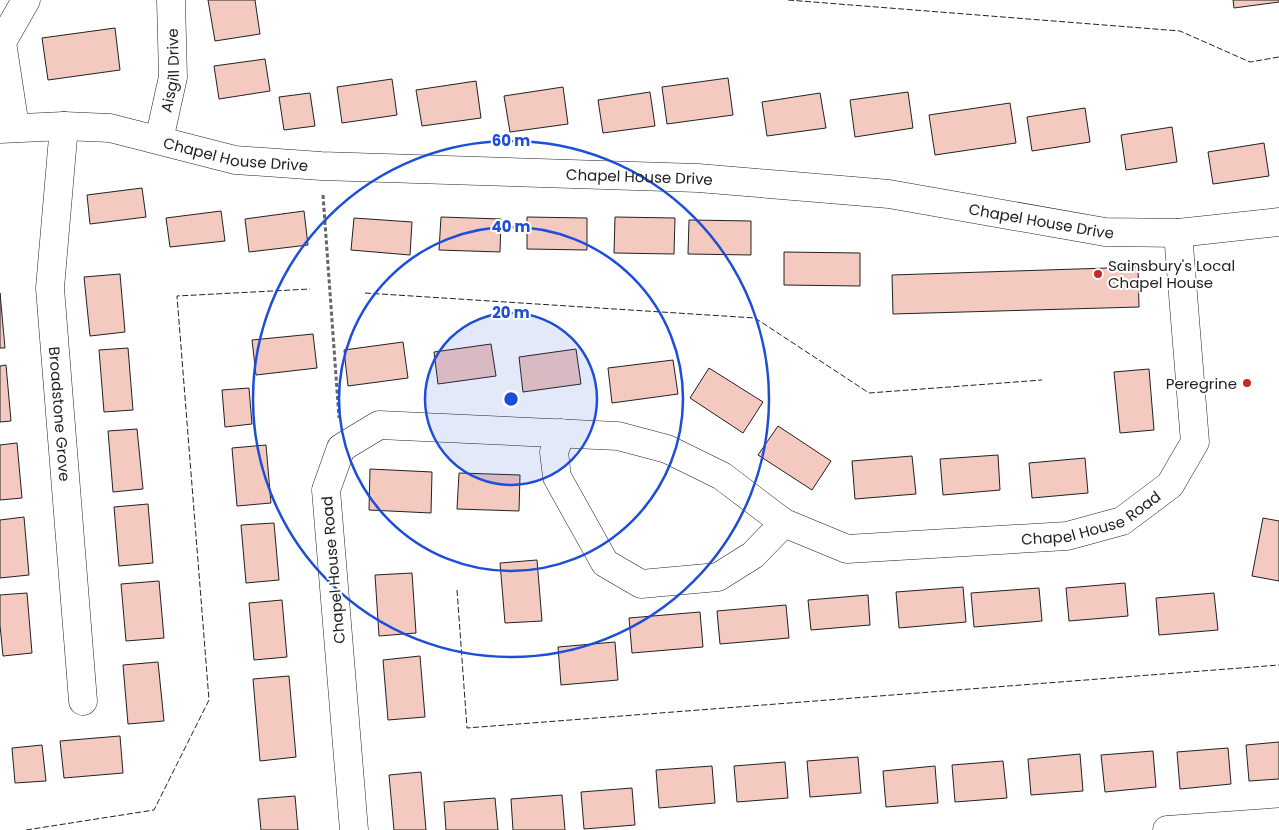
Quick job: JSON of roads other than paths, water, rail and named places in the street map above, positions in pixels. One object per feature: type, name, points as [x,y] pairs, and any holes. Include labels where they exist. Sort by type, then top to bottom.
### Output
[{"type":"street","points":[[8,128],[2,42],[26,0]]},
{"type":"street","name":"Aisgill Drive","points":[[159,140],[174,77],[171,0]]},
{"type":"street","name":"Chapel House Drive","points":[[8,128],[64,126],[110,128],[235,160],[321,166],[698,178],[889,194],[1105,232],[1178,233],[1279,222]]},
{"type":"street","name":"Broadstone Grove","points":[[64,126],[50,288],[83,701]]},
{"type":"street","name":"Chapel House Road","points":[[354,830],[326,490],[341,448],[379,425],[618,436],[666,449],[722,476],[784,523],[847,550],[1067,536],[1122,522],[1170,485],[1195,442],[1178,233]]},
{"type":"street","points":[[561,433],[554,452],[557,477],[605,564],[641,584],[718,577],[753,555],[784,523]]},
{"type":"street","points":[[1166,830],[1279,822]]},
{"type":"place","name":"Sainsbury's Local Chapel House","points":[[1098,274]]},
{"type":"place","name":"Peregrine","points":[[1247,383]]}]
